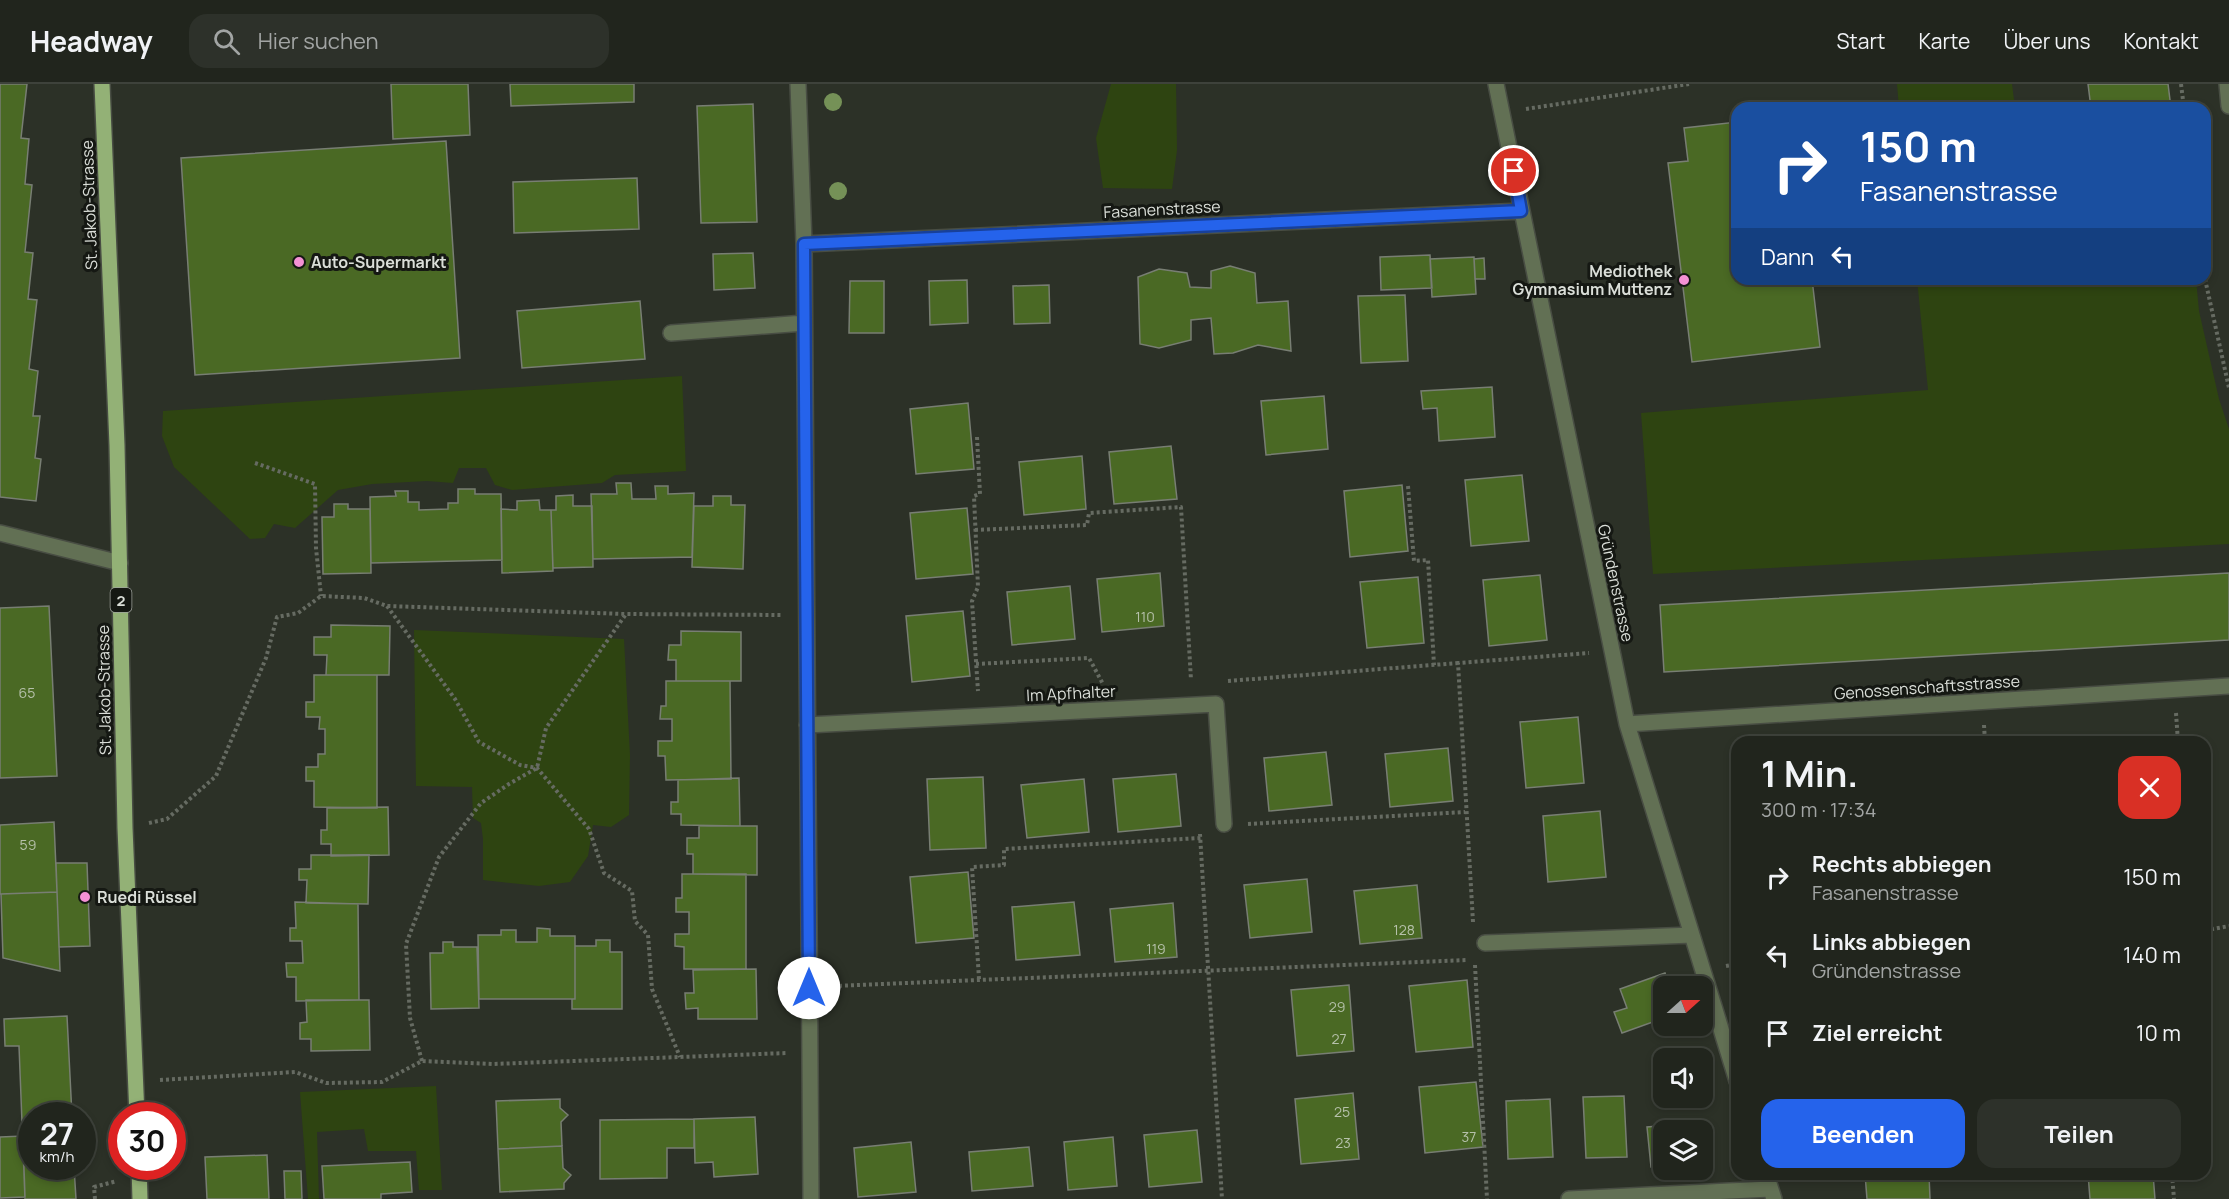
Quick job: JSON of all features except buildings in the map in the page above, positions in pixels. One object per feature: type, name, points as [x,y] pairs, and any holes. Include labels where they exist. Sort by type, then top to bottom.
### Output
[{"type":"main road","name":"St. Jakob-Strasse","points":[[102,84],[120,563],[125,828],[136,1102]]},
{"type":"main road","points":[[139,1180],[140,1199]]},
{"type":"street","points":[[798,84],[804,244],[810,1199]]},
{"type":"street","name":"Gründenstrasse","points":[[1496,84],[1627,724],[1731,1062]]},
{"type":"street","points":[[2227,84],[2229,106]]},
{"type":"street","name":"Fasanenstrasse","points":[[804,244],[1521,211]]},
{"type":"street","points":[[671,333],[804,323]]},
{"type":"street","points":[[0,533],[120,563]]},
{"type":"street","name":"Genossenschaftsstrasse","points":[[1627,724],[2229,686]]},
{"type":"street","points":[[1216,704],[1224,824]]},
{"type":"street","name":"Im Apfhalter","points":[[807,725],[1216,704]]},
{"type":"street","points":[[1485,943],[1692,935]]},
{"type":"street","points":[[1569,1199],[1770,1187]]},
{"type":"path","points":[[1502,112],[1689,84]]},
{"type":"path","points":[[2181,84],[2183,102]]},
{"type":"path","points":[[2206,285],[2229,388]]},
{"type":"path","points":[[977,437],[980,494],[974,496],[978,587],[972,601],[980,716]]},
{"type":"path","points":[[255,463],[315,484],[316,548],[321,596]]},
{"type":"path","points":[[1408,486],[1414,561],[1428,560],[1434,665]]},
{"type":"path","points":[[975,530],[1087,525],[1089,513],[1181,507],[1193,705]]},
{"type":"path","points":[[125,828],[167,819],[216,776],[266,658],[277,617],[298,613],[321,596],[364,598],[387,606],[626,614],[806,615]]},
{"type":"path","points":[[387,606],[455,699],[479,742],[520,765],[537,768],[589,829],[604,873],[632,891],[635,921],[648,935],[652,989],[681,1057]]},
{"type":"path","points":[[422,1061],[410,1018],[406,944],[439,857],[481,803],[537,768],[546,728],[626,614]]},
{"type":"path","points":[[1216,704],[1228,681],[1612,651]]},
{"type":"path","points":[[976,664],[1089,658],[1116,709]]},
{"type":"path","points":[[1458,663],[1473,925]]},
{"type":"path","points":[[1222,1199],[1200,827],[1465,812]]},
{"type":"path","points":[[979,979],[972,867],[1004,866],[1004,849],[1201,838]]},
{"type":"path","points":[[2211,929],[2229,926]]},
{"type":"path","points":[[809,988],[1475,959],[1487,1199]]},
{"type":"path","points":[[135,1081],[296,1072],[326,1083],[382,1082],[422,1061],[493,1064],[809,1052]]},
{"type":"path","points":[[2172,1180],[2174,1199]]},
{"type":"path","points":[[94,1187],[95,1199]]},
{"type":"green space","points":[[1111,84],[1176,84],[1177,150],[1172,189],[1103,188],[1096,138]]},
{"type":"green space","points":[[1897,84],[2012,84],[2014,102],[1898,102]]},
{"type":"green space","points":[[1918,285],[2197,285],[2199,311],[2219,399],[2229,429],[2229,544],[1653,574],[1641,413],[1928,390]]},
{"type":"green space","points":[[682,376],[686,471],[615,475],[602,483],[512,490],[495,485],[486,468],[459,468],[453,483],[427,481],[372,484],[338,490],[295,528],[274,524],[265,538],[250,539],[174,467],[162,436],[163,411]]},
{"type":"green space","points":[[414,630],[624,639],[630,755],[629,815],[611,827],[593,825],[588,856],[570,882],[539,886],[483,880],[483,839],[481,823],[473,818],[472,787],[416,786]]},
{"type":"green space","points":[[436,1086],[442,1190],[419,1190],[416,1151],[368,1151],[364,1129],[317,1132],[319,1199],[308,1199],[300,1092]]},
{"type":"place","name":"Auto-Supermarkt","points":[[299,262]]},
{"type":"place","name":"Mediothek Gymnasium Muttenz","points":[[1684,280]]},
{"type":"place","name":"Ruedi Rüssel","points":[[85,897]]},
{"type":"route","points":[[809,988],[804,244],[1521,211],[1514,171]]}]
